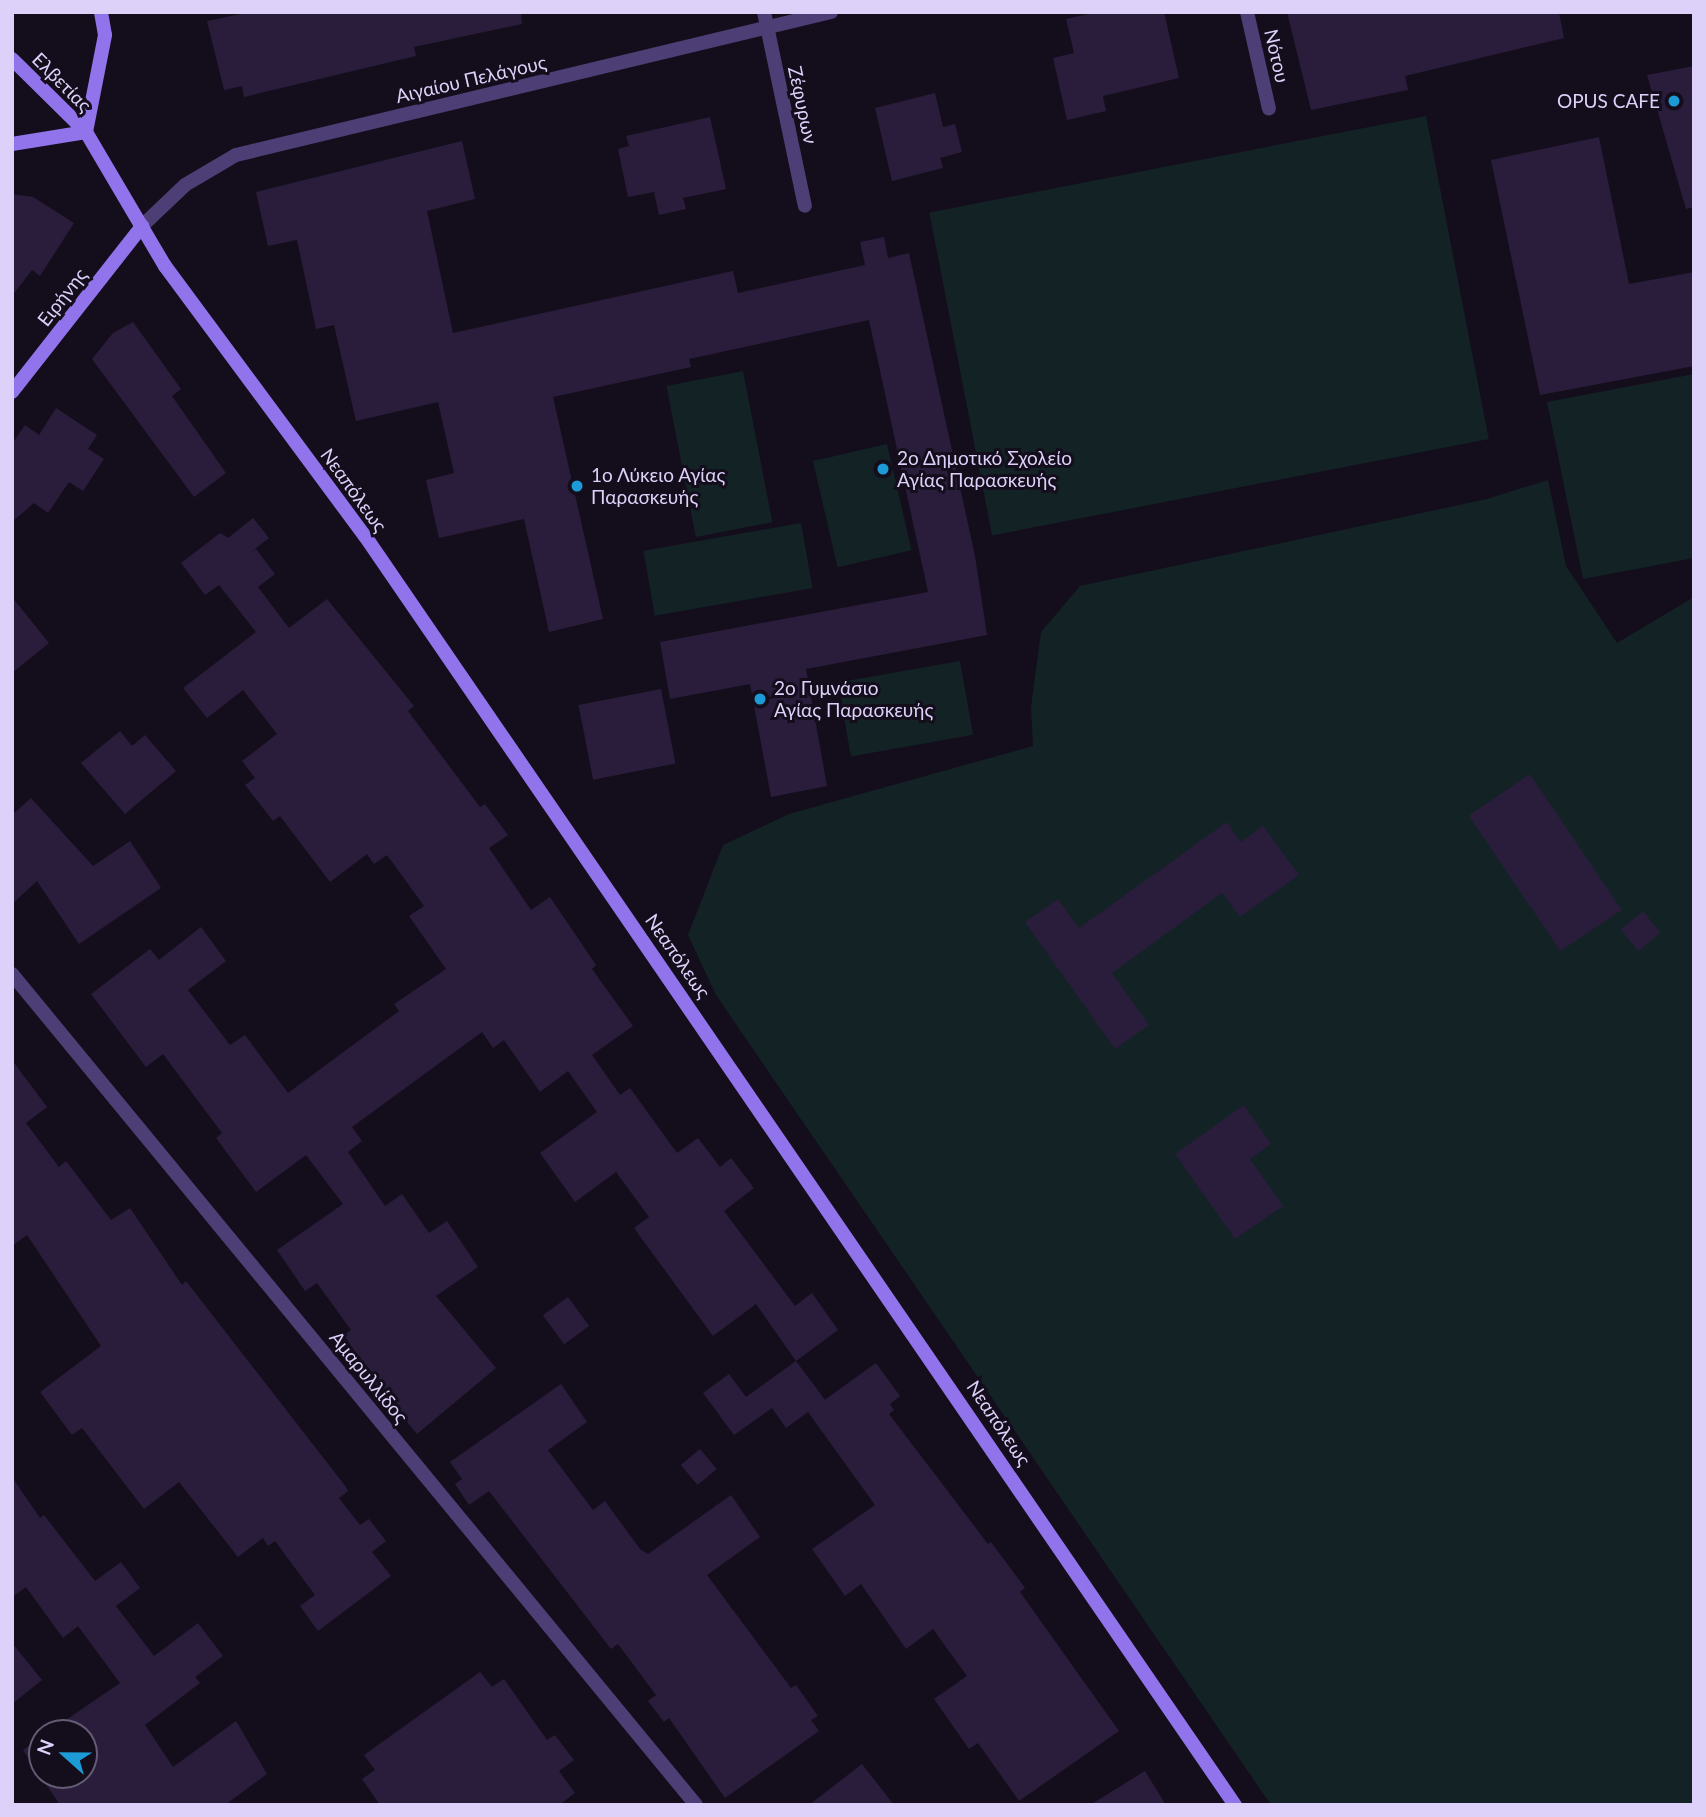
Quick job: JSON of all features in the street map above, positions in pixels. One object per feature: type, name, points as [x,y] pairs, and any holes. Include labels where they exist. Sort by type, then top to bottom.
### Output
[{"type":"street","points":[[12,144],[86,132],[105,35],[101,12]]},
{"type":"street","name":"Ζέφυρων","points":[[764,12],[805,206]]},
{"type":"street","name":"Αιγαίου Πελάγους","points":[[142,226],[185,184],[236,155],[831,12]]},
{"type":"street","name":"Νότου","points":[[1247,12],[1269,109]]},
{"type":"street","name":"Ελβετίας","points":[[12,60],[86,132]]},
{"type":"street","name":"Νεαπόλεως","points":[[86,132],[165,266],[365,536],[1235,1805]]},
{"type":"street","name":"Ειρήνης","points":[[12,392],[142,226]]},
{"type":"street","name":"Αμαρυλλίδος","points":[[12,974],[696,1805]]},
{"type":"shaded area","points":[[1426,116],[1489,439],[992,536],[929,213]]},
{"type":"shaded area","points":[[743,371],[772,522],[696,537],[666,386]]},
{"type":"shaded area","points":[[1694,374],[1694,558],[1583,579],[1547,402]]},
{"type":"shaded area","points":[[887,444],[912,550],[837,567],[813,461]]},
{"type":"shaded area","points":[[1548,480],[1566,566],[1617,643],[1694,597],[1694,1805],[1271,1805],[716,995],[688,935],[723,845],[789,814],[1033,746],[1031,707],[1041,632],[1080,586],[1487,499]]},
{"type":"shaded area","points":[[801,523],[812,588],[655,616],[643,551]]},
{"type":"shaded area","points":[[960,661],[973,735],[851,756],[838,683]]},
{"type":"building","points":[[250,12],[521,12],[522,24],[414,47],[416,56],[244,97],[242,86],[224,90],[207,21]]},
{"type":"building","points":[[1097,12],[1164,12],[1179,78],[1103,96],[1106,111],[1067,120],[1053,58],[1074,53],[1066,19]]},
{"type":"building","points":[[1287,12],[1559,12],[1564,38],[1405,76],[1408,90],[1311,110]]},
{"type":"building","name":"OPUS CAFE","points":[[1694,66],[1694,207],[1686,209],[1647,75]]},
{"type":"building","points":[[935,93],[943,127],[955,124],[962,152],[940,158],[943,168],[892,181],[875,108]]},
{"type":"building","points":[[710,117],[726,189],[683,198],[686,209],[659,215],[654,192],[628,197],[618,149],[629,146],[626,136]]},
{"type":"building","points":[[1599,137],[1629,284],[1694,272],[1694,366],[1540,395],[1491,160]]},
{"type":"building","points":[[462,141],[475,199],[427,211],[453,333],[733,271],[738,293],[865,265],[860,242],[884,237],[888,258],[909,253],[975,556],[987,635],[806,669],[827,786],[771,797],[750,684],[670,699],[660,642],[928,592],[869,320],[689,359],[691,367],[553,397],[603,619],[549,632],[524,519],[439,538],[426,480],[454,473],[438,402],[356,421],[334,325],[316,329],[297,240],[268,246],[256,192]]},
{"type":"building","points":[[12,194],[33,197],[74,223],[40,276],[32,270],[12,296]]},
{"type":"building","points":[[133,322],[181,389],[172,396],[226,473],[194,497],[92,359],[113,333]]},
{"type":"building","points":[[56,408],[97,435],[88,449],[104,459],[83,491],[69,482],[48,513],[34,503],[12,522],[12,444],[25,425],[39,435]]},
{"type":"building","points":[[253,518],[269,538],[250,553],[256,549],[275,574],[258,587],[289,628],[327,599],[414,706],[408,711],[480,807],[485,804],[508,835],[489,848],[531,910],[550,897],[596,965],[592,969],[633,1026],[592,1055],[620,1095],[630,1088],[677,1153],[698,1138],[720,1167],[731,1158],[754,1188],[724,1211],[795,1306],[812,1293],[838,1330],[796,1361],[756,1304],[713,1336],[634,1228],[649,1217],[616,1172],[575,1202],[540,1153],[597,1112],[568,1071],[540,1092],[504,1040],[493,1048],[482,1032],[352,1127],[362,1141],[348,1152],[385,1206],[402,1194],[429,1233],[447,1221],[478,1267],[436,1296],[496,1368],[417,1434],[378,1387],[344,1335],[351,1330],[317,1283],[305,1291],[277,1250],[343,1204],[306,1155],[256,1192],[216,1138],[222,1133],[163,1054],[146,1067],[91,994],[150,949],[159,960],[201,927],[226,961],[188,990],[230,1045],[245,1035],[288,1093],[399,1011],[394,1004],[446,969],[409,916],[424,906],[387,855],[374,864],[367,854],[330,882],[280,816],[273,821],[245,785],[255,778],[242,761],[277,734],[243,690],[207,718],[183,688],[256,632],[219,585],[205,595],[181,563],[220,533],[228,538]]},
{"type":"building","points":[[12,597],[49,643],[12,673]]},
{"type":"building","points":[[661,689],[676,764],[593,780],[579,705]]},
{"type":"building","points":[[120,731],[132,746],[145,735],[176,771],[125,814],[81,763]]},
{"type":"building","points":[[1530,774],[1622,910],[1560,951],[1469,815]]},
{"type":"building","points":[[31,798],[93,866],[130,841],[161,888],[79,944],[37,881],[12,904],[12,815]]},
{"type":"building","points":[[1227,822],[1241,842],[1263,826],[1299,875],[1240,917],[1222,893],[1112,973],[1149,1025],[1115,1049],[1025,922],[1058,899],[1079,928]]},
{"type":"building","points":[[1643,911],[1661,933],[1638,951],[1620,929]]},
{"type":"building","points":[[12,1060],[47,1107],[26,1123],[59,1167],[66,1161],[111,1220],[130,1208],[182,1285],[186,1281],[346,1487],[348,1491],[339,1498],[360,1525],[369,1519],[386,1541],[372,1552],[391,1576],[318,1631],[300,1606],[315,1595],[275,1541],[268,1546],[263,1538],[238,1557],[179,1482],[144,1509],[82,1428],[72,1435],[40,1392],[101,1346],[27,1235],[12,1246]]},
{"type":"building","points":[[1244,1105],[1271,1144],[1250,1159],[1283,1206],[1235,1239],[1175,1154]]},
{"type":"building","points":[[568,1297],[589,1326],[564,1344],[543,1315]]},
{"type":"building","points":[[796,1361],[825,1400],[876,1363],[900,1396],[890,1404],[894,1410],[889,1414],[1025,1588],[1020,1592],[1119,1731],[1019,1801],[978,1743],[969,1749],[934,1699],[967,1676],[933,1629],[906,1649],[861,1584],[845,1596],[812,1549],[875,1505],[808,1412],[786,1428],[772,1408],[734,1435],[703,1393],[729,1374],[746,1397]]},
{"type":"building","points":[[561,1384],[587,1422],[548,1450],[593,1510],[605,1501],[640,1549],[648,1554],[731,1495],[760,1537],[707,1575],[791,1688],[796,1685],[818,1716],[811,1720],[819,1731],[725,1798],[669,1718],[664,1722],[648,1701],[656,1695],[618,1644],[611,1649],[489,1491],[469,1505],[455,1484],[462,1479],[450,1462]]},
{"type":"building","points":[[700,1449],[717,1469],[698,1485],[681,1465]]},
{"type":"building","points":[[12,1477],[40,1518],[44,1515],[95,1581],[121,1562],[140,1588],[116,1606],[154,1656],[198,1623],[223,1656],[195,1677],[200,1683],[145,1725],[173,1767],[236,1721],[267,1774],[225,1805],[60,1805],[49,1789],[98,1789],[98,1719],[67,1719],[120,1683],[78,1626],[63,1638],[26,1587],[12,1597]]},
{"type":"building","points":[[12,1643],[42,1680],[12,1704]]},
{"type":"building","points":[[480,1672],[492,1687],[504,1679],[547,1740],[555,1735],[574,1760],[559,1771],[575,1793],[559,1805],[380,1805],[362,1779],[375,1770],[364,1755]]},
{"type":"building","points":[[862,1764],[894,1805],[809,1805]]},
{"type":"building","points":[[1145,1771],[1166,1805],[1090,1805]]},
{"type":"place","name":"OPUS CAFE","points":[[1674,101]]},
{"type":"place","name":"2ο Δημοτικό Σχολείο Αγίας Παρασκευής","points":[[883,469]]},
{"type":"place","name":"1ο Λύκειο Αγίας Παρασκευής","points":[[577,486]]},
{"type":"place","name":"2ο Γυμνάσιο Αγίας Παρασκευής","points":[[760,699]]}]
